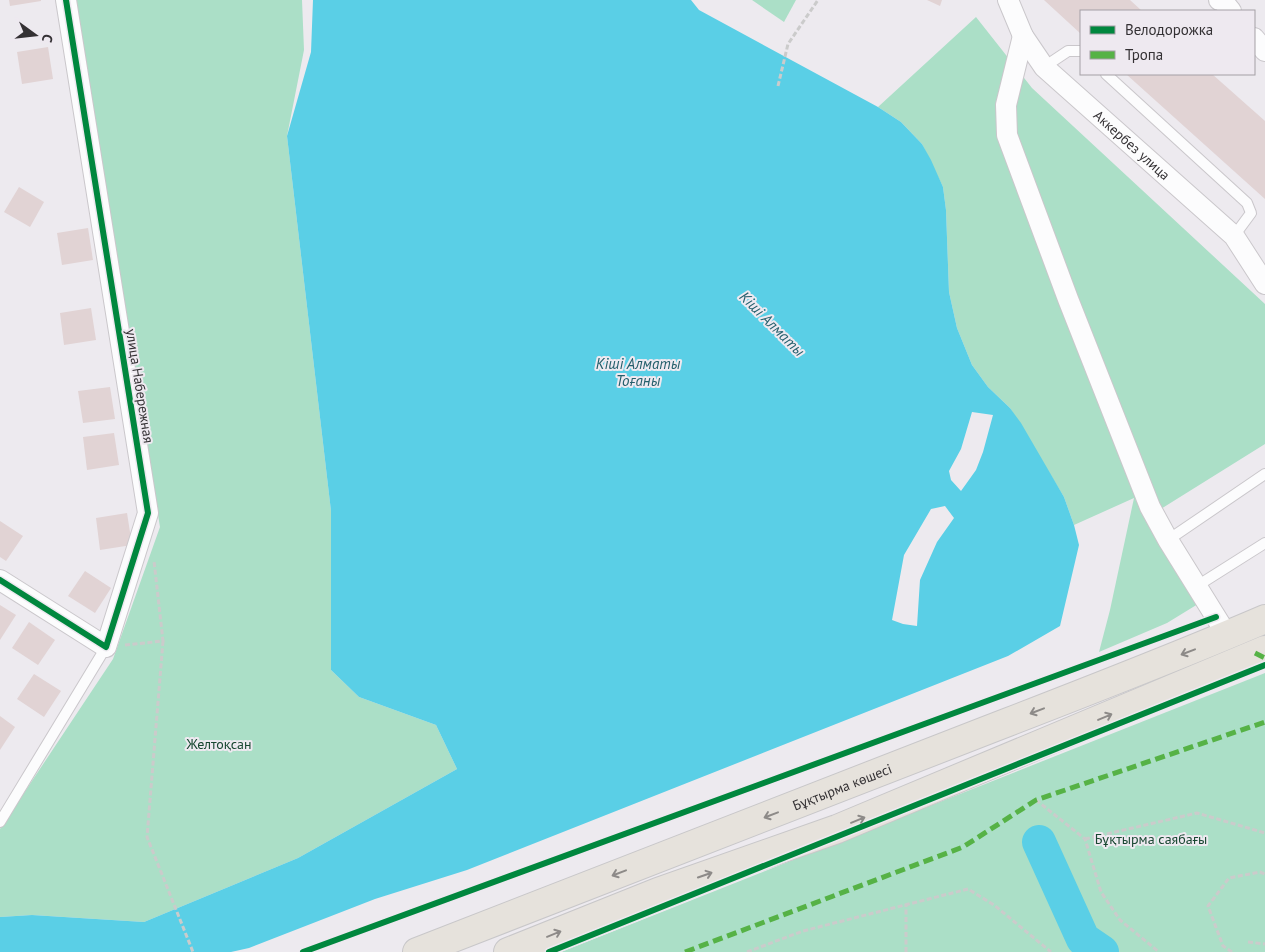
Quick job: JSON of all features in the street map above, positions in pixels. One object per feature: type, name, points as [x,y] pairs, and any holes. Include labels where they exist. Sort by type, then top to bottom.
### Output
[{"type":"main road","name":"Бұқтырма көшесі","points":[[417,952],[656,858],[813,799],[1265,619]]},
{"type":"main road","points":[[508,952],[658,892],[846,826],[1262,653]]},
{"type":"street","name":"улица Набережная","points":[[66,0],[148,513],[106,647]]},
{"type":"street","name":"Аккербез улица","points":[[1008,0],[1022,36],[1044,67],[1234,236],[1265,284]]},
{"type":"street","points":[[1219,0],[1222,0],[1230,10]]},
{"type":"street","points":[[1022,36],[1006,105],[1008,135],[1068,299],[1150,507],[1168,540],[1227,635]]},
{"type":"street","points":[[1255,39],[1265,51]]},
{"type":"street","points":[[0,580],[106,647]]},
{"type":"lane","points":[[1044,67],[1068,51],[1080,51]]},
{"type":"lane","points":[[1107,75],[1247,203],[1251,213],[1234,236]]},
{"type":"lane","points":[[1168,540],[1265,474]]},
{"type":"lane","points":[[1197,586],[1265,543]]},
{"type":"lane","points":[[0,822],[106,647]]},
{"type":"path","points":[[778,86],[788,44],[818,0]]},
{"type":"path","points":[[153,554],[164,641],[147,838],[193,952]]},
{"type":"path","points":[[106,647],[164,641]]},
{"type":"path","points":[[1036,800],[1085,839],[1101,892],[1120,920],[1159,952]]},
{"type":"path","points":[[1085,839],[1197,813],[1265,832]]},
{"type":"path","points":[[1232,952],[1223,946],[1208,906],[1229,878],[1260,872],[1265,874]]},
{"type":"path","points":[[747,952],[803,931],[968,889],[994,905],[1051,952]]},
{"type":"path","points":[[906,904],[906,952]]},
{"type":"path","points":[[1248,942],[1265,944]]},
{"type":"green space","name":"Желтоқсан","points":[[74,0],[302,0],[304,50],[287,136],[331,511],[331,670],[359,697],[436,725],[457,769],[298,858],[144,922],[32,915],[0,917],[0,829],[113,659],[160,527]]},
{"type":"green space","points":[[752,0],[796,0],[784,22]]},
{"type":"green space","points":[[976,17],[1032,88],[1265,304],[1265,444],[1156,512],[1135,499],[1198,604],[1167,623],[1099,652],[1134,498],[1074,525],[1064,497],[1010,408],[988,387],[972,365],[957,328],[949,292],[946,210],[943,187],[922,144],[901,122],[878,107]]},
{"type":"green space","name":"Бұқтырма саябағы","points":[[1265,673],[1265,952],[561,952]]},
{"type":"water","name":"Кіші Алматы Тоғаны","points":[[313,0],[691,0],[699,10],[878,107],[901,122],[922,144],[943,187],[946,210],[949,292],[957,328],[972,365],[988,387],[1010,408],[1021,423],[1064,497],[1074,525],[1079,545],[1060,626],[1008,656],[467,870],[375,899],[249,948],[231,952],[0,952],[0,917],[32,915],[144,922],[298,858],[457,769],[436,725],[359,697],[331,670],[331,511],[287,136],[311,52]],"holes":[[[972,412],[993,415],[976,470],[961,491],[951,480],[949,471],[961,449]],[[945,506],[954,518],[937,542],[920,580],[917,626],[892,620],[904,555],[931,509]]]},
{"type":"building","points":[[9,0],[41,0],[41,1],[10,6]]},
{"type":"building","points":[[927,0],[942,0],[940,6]]},
{"type":"building","points":[[1044,0],[1130,0],[1141,10],[1080,10],[1080,33]]},
{"type":"building","points":[[48,47],[53,79],[22,84],[17,52]]},
{"type":"building","points":[[1127,75],[1213,75],[1265,121],[1265,199]]},
{"type":"building","points":[[19,187],[44,202],[30,227],[4,212]]},
{"type":"building","points":[[88,228],[93,260],[62,265],[57,233]]},
{"type":"building","points":[[91,308],[96,340],[64,345],[60,313]]},
{"type":"building","points":[[110,387],[115,419],[83,423],[78,391]]},
{"type":"building","points":[[114,433],[119,465],[87,470],[83,437]]},
{"type":"building","points":[[127,513],[132,545],[100,550],[96,518]]},
{"type":"building","points":[[0,521],[23,536],[6,561],[0,557]]},
{"type":"building","points":[[85,571],[111,588],[95,613],[68,596]]},
{"type":"building","points":[[0,605],[16,615],[0,640]]},
{"type":"building","points":[[29,622],[55,640],[38,665],[12,648]]},
{"type":"building","points":[[34,674],[61,691],[44,717],[17,699]]},
{"type":"building","points":[[0,716],[15,727],[0,750]]},
{"type":"waterway","name":"Кіші Алматы","points":[[1039,842],[1083,939],[1102,952]]},
{"type":"marked path","points":[[1255,653],[1265,658]]},
{"type":"marked path","points":[[685,952],[963,847],[1036,800],[1265,722]]},
{"type":"cycle path","points":[[0,580],[106,647],[148,513],[66,0]]},
{"type":"cycle path","points":[[303,952],[1216,617]]},
{"type":"cycle path","points":[[549,952],[1265,665]]}]
